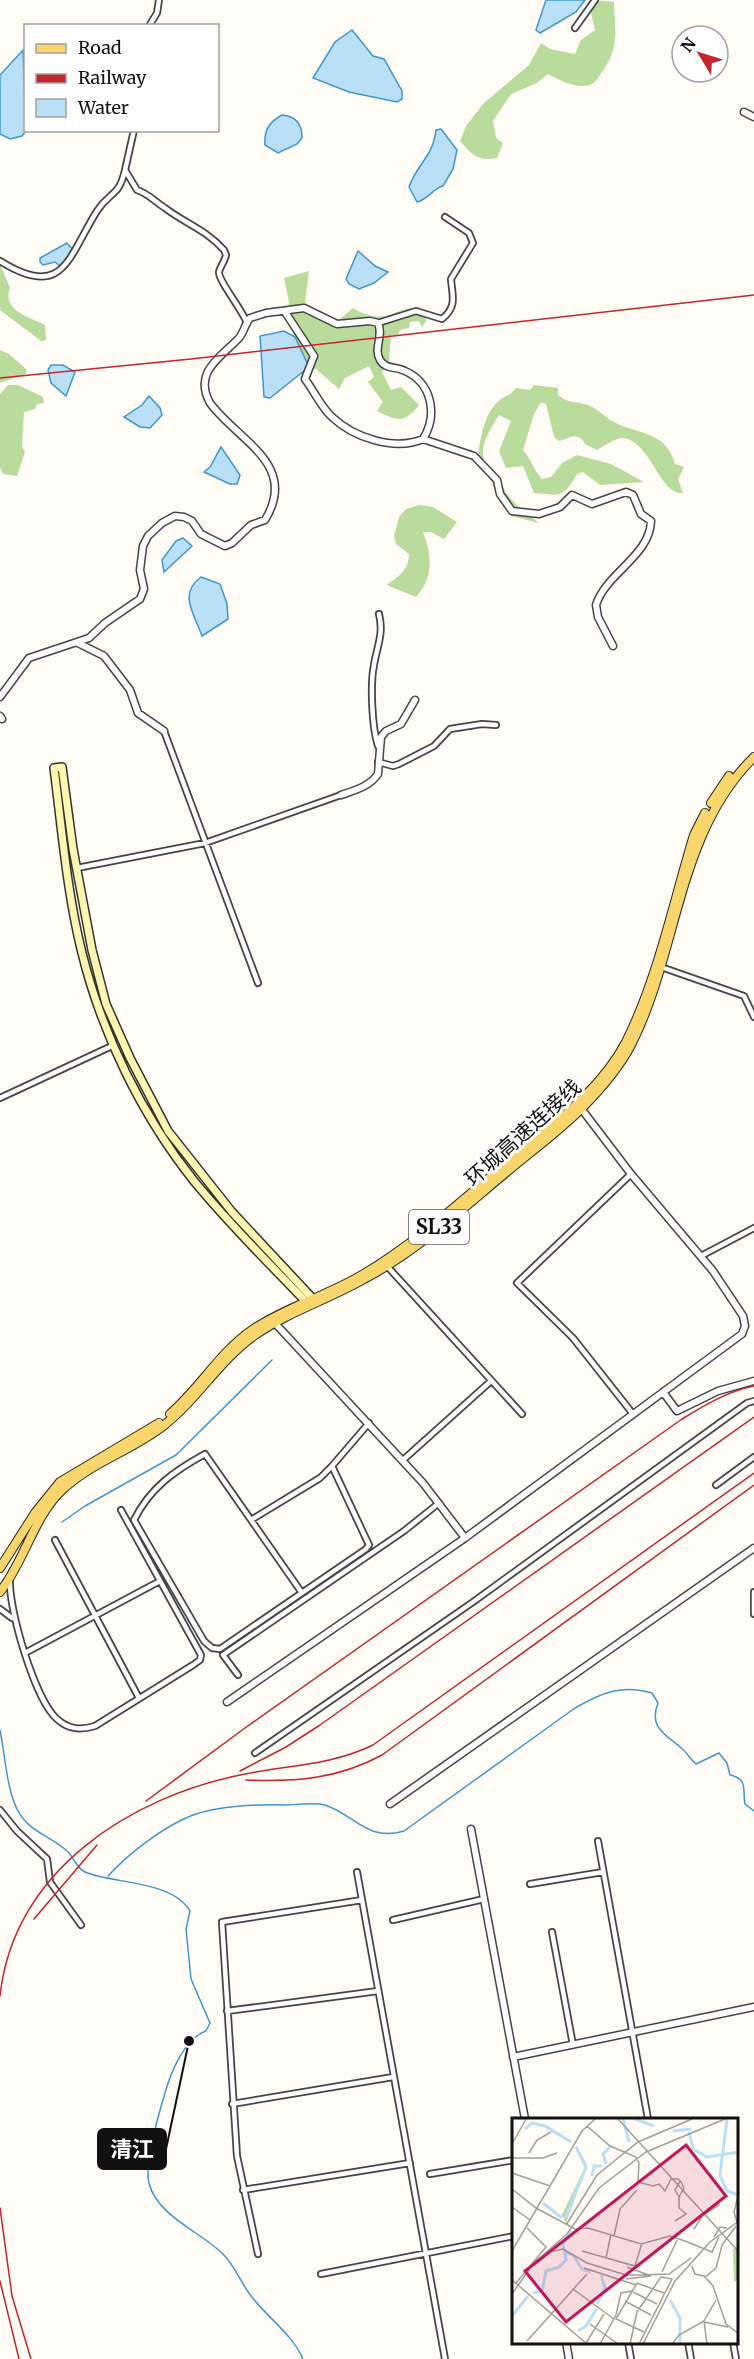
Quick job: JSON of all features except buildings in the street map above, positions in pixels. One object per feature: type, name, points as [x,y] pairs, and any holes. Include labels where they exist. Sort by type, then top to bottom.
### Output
[{"type":"main road","name":"环城高速连接线","points":[[659,966],[694,835],[717,790],[754,750]]},
{"type":"main road","name":"环城高速连接线","points":[[0,1569],[35,1513],[60,1482],[160,1422],[182,1404],[229,1349],[273,1321],[384,1263],[579,1106],[613,1063],[626,1042],[659,966],[710,814],[722,794],[754,757]]},
{"type":"main road","points":[[62,767],[92,950],[106,1004],[130,1058],[168,1131],[232,1212],[312,1302],[194,1180],[158,1130],[114,1045],[97,1006],[81,952],[65,860],[54,768],[62,767]]},
{"type":"main road","name":"环城高速连接线","points":[[0,1592],[10,1579],[41,1518],[61,1491],[85,1472],[131,1448],[163,1426],[185,1408],[232,1354],[273,1321]]},
{"type":"street","points":[[149,24],[157,13],[159,0]]},
{"type":"street","points":[[575,28],[595,0]]},
{"type":"street","points":[[744,112],[754,117]]},
{"type":"street","points":[[0,261],[17,271],[39,278],[51,275],[74,256],[99,208],[120,188],[134,132]]},
{"type":"street","points":[[125,170],[137,190],[146,192],[164,208],[202,229],[224,250],[226,255],[219,271],[220,278],[238,305],[246,323]]},
{"type":"street","points":[[0,698],[29,658],[89,638],[105,623],[140,599],[144,589],[140,570],[143,546],[148,536],[162,523],[175,516],[184,517],[192,521],[201,534],[225,546],[232,543],[251,525],[265,520],[269,514],[274,496],[275,477],[256,447],[216,411],[206,396],[207,369],[239,338],[250,318],[266,313],[304,308],[337,324],[367,321],[378,323],[416,311],[442,319],[450,309],[455,294],[451,279],[473,243],[469,233],[445,217]]},
{"type":"street","points":[[285,312],[314,356],[304,379],[334,419],[352,430],[396,445],[423,439],[474,456],[497,480],[500,494],[508,507],[519,513],[534,514],[553,510],[572,495],[592,504],[626,492],[633,495],[641,514],[651,521],[648,536],[617,573],[596,605],[598,617],[613,646]]},
{"type":"street","points":[[378,323],[381,332],[377,346],[380,360],[385,366],[406,371],[418,379],[429,393],[430,423],[423,439]]},
{"type":"street","points":[[77,868],[205,843],[341,795],[371,782],[378,774],[373,666],[382,631],[379,614]]},
{"type":"street","points":[[78,643],[104,656],[130,690],[138,714],[164,731],[258,983]]},
{"type":"street","points":[[378,746],[386,731],[401,724],[409,714],[415,700]]},
{"type":"street","points":[[378,762],[393,766],[399,764],[434,746],[450,729],[482,723],[496,725]]},
{"type":"street","points":[[659,966],[744,996],[754,1017]]},
{"type":"street","points":[[0,1098],[114,1045]]},
{"type":"street","points":[[227,1702],[465,1538],[742,1334],[745,1326],[743,1316],[701,1256],[631,1174],[579,1106]]},
{"type":"street","points":[[631,1174],[517,1282],[581,1346],[633,1414]]},
{"type":"street","points":[[701,1256],[754,1228]]},
{"type":"street","points":[[384,1263],[522,1414]]},
{"type":"street","points":[[273,1321],[403,1460],[465,1538]]},
{"type":"street","points":[[403,1460],[491,1381]]},
{"type":"street","points":[[663,1392],[677,1411],[718,1390],[754,1381]]},
{"type":"street","points":[[255,1753],[473,1602],[738,1409],[754,1401]]},
{"type":"street","points":[[251,1520],[320,1478],[369,1423]]},
{"type":"street","points":[[302,1593],[205,1454],[178,1468],[151,1492],[134,1520],[204,1641],[212,1648],[220,1649],[302,1593],[369,1545],[332,1466]]},
{"type":"street","points":[[716,1485],[754,1457]]},
{"type":"street","points":[[238,1676],[223,1655],[404,1531],[439,1503]]},
{"type":"street","points":[[10,1579],[10,1600],[15,1623],[25,1653],[51,1713],[69,1727],[82,1730],[96,1726],[193,1665],[200,1660],[201,1655],[121,1510]]},
{"type":"street","points":[[55,1540],[139,1698]]},
{"type":"street","points":[[390,1804],[754,1548]]},
{"type":"street","points":[[25,1653],[160,1581]]},
{"type":"street","points":[[754,1592],[754,1614]]},
{"type":"street","points":[[0,1609],[15,1623]]},
{"type":"street","points":[[0,1810],[17,1831],[47,1858],[50,1882],[81,1925]]},
{"type":"street","points":[[471,1829],[525,2118]]},
{"type":"street","points":[[598,1841],[648,2118]]},
{"type":"street","points":[[357,1872],[445,2359]]},
{"type":"street","points":[[530,1884],[603,1872]]},
{"type":"street","points":[[393,1920],[484,1899]]},
{"type":"street","points":[[258,2254],[243,2190],[232,2104],[222,1922],[362,1900]]},
{"type":"street","points":[[552,1932],[573,2044]]},
{"type":"street","points":[[227,2011],[378,1991]]},
{"type":"street","points":[[513,2057],[754,2007]]},
{"type":"street","points":[[232,2104],[393,2077]]},
{"type":"street","points":[[430,2174],[512,2160]]},
{"type":"street","points":[[243,2190],[410,2163]]},
{"type":"street","points":[[321,2274],[512,2236]]},
{"type":"street","points":[[566,2344],[569,2359]]},
{"type":"street","points":[[628,2344],[631,2359]]},
{"type":"street","points":[[688,2344],[691,2359]]},
{"type":"street","points":[[733,2344],[736,2359]]},
{"type":"green space","points":[[593,0],[614,2],[615,27],[612,54],[594,83],[577,86],[548,74],[537,83],[511,94],[493,121],[496,138],[503,143],[497,158],[480,158],[472,153],[460,141],[466,126],[483,104],[529,65],[541,43],[550,49],[575,54],[581,40],[595,30],[591,13]]},
{"type":"green space","points":[[0,264],[10,288],[8,296],[10,302],[19,312],[45,325],[46,340],[41,341],[0,310]]},
{"type":"green space","points":[[309,271],[305,303],[339,320],[353,308],[376,316],[415,308],[425,310],[426,321],[422,327],[419,321],[410,322],[409,328],[400,330],[398,336],[391,335],[389,363],[382,372],[391,390],[401,387],[419,405],[409,415],[395,419],[377,411],[383,402],[368,382],[374,377],[369,366],[345,378],[339,389],[316,369],[309,367],[286,318],[289,302],[284,278]]},
{"type":"green space","points":[[0,350],[9,354],[26,369],[26,374],[0,383]]},
{"type":"green space","points":[[8,385],[18,385],[43,397],[44,403],[37,404],[35,409],[24,412],[22,447],[25,452],[17,476],[3,474],[0,467],[0,394]]},
{"type":"green space","points":[[534,385],[558,388],[558,395],[564,399],[595,408],[612,421],[658,439],[671,453],[675,464],[684,467],[678,479],[683,493],[675,492],[668,486],[641,448],[633,441],[620,438],[597,450],[585,444],[581,438],[574,436],[559,441],[554,437],[546,404],[541,402],[534,414],[523,450],[542,479],[551,477],[562,463],[577,455],[611,464],[644,482],[600,485],[583,472],[577,474],[568,488],[560,494],[534,493],[523,466],[506,468],[499,451],[511,421],[499,415],[484,446],[484,460],[511,499],[539,523],[511,516],[498,498],[489,476],[477,462],[479,446],[486,419],[495,405],[516,388],[530,390]]},
{"type":"green space","points":[[420,505],[433,507],[457,522],[444,539],[431,532],[423,532],[430,566],[426,582],[416,597],[387,585],[396,579],[409,560],[409,554],[396,544],[394,536],[399,517],[406,509]]},
{"type":"water","points":[[546,0],[585,0],[576,12],[540,33],[536,30]]},
{"type":"water","points":[[352,30],[373,56],[384,59],[402,91],[402,99],[397,102],[349,92],[313,78],[335,42]]},
{"type":"water","points":[[23,50],[25,132],[22,136],[10,139],[0,134],[0,75]]},
{"type":"water","points":[[282,115],[291,117],[297,122],[302,138],[297,144],[278,153],[265,145],[265,135],[271,124]]},
{"type":"water","points":[[441,129],[457,150],[453,169],[443,186],[417,202],[409,187],[432,147],[436,130]]},
{"type":"water","points":[[67,243],[73,250],[73,254],[60,266],[55,262],[43,265],[40,262],[40,258]]},
{"type":"water","points":[[358,251],[375,266],[388,272],[374,283],[359,289],[349,284],[346,279]]},
{"type":"water","points":[[284,331],[295,337],[309,367],[270,398],[264,397],[260,336]]},
{"type":"water","points":[[51,365],[63,365],[75,372],[66,396],[51,383],[48,370]]},
{"type":"water","points":[[149,396],[160,408],[162,415],[150,428],[140,427],[124,417],[142,405]]},
{"type":"water","points":[[221,447],[240,475],[237,484],[230,484],[204,472],[210,467]]},
{"type":"water","points":[[183,538],[192,546],[164,572],[162,560],[176,541]]},
{"type":"water","points":[[201,577],[220,584],[227,604],[228,619],[202,636],[192,612],[189,597],[194,583]]},
{"type":"waterway","points":[[62,1522],[85,1506],[176,1455],[272,1360]]},
{"type":"waterway","points":[[108,1876],[136,1850],[170,1826],[193,1815],[225,1808],[320,1804],[335,1809],[362,1826],[380,1833],[404,1831],[575,1708],[603,1694],[621,1690],[631,1689],[652,1693],[658,1703],[655,1718],[659,1728],[696,1764],[719,1753],[727,1763],[730,1775],[742,1782],[745,1804],[754,1811]]},
{"type":"waterway","points":[[0,1730],[13,1798],[21,1815],[32,1828],[67,1851],[79,1868],[85,1872],[156,1888],[181,1901],[190,1911],[186,1929],[191,1979],[210,2023],[206,2031],[198,2035],[185,2049],[171,2076],[153,2138],[149,2183],[154,2195],[170,2214],[223,2254],[257,2304],[293,2342],[303,2359]]},
{"type":"railway","points":[[0,378],[191,359],[754,295]]},
{"type":"railway","points":[[146,1801],[245,1728],[682,1419],[726,1395],[754,1386]]},
{"type":"railway","points":[[240,1771],[286,1747],[320,1725],[754,1417]]},
{"type":"railway","points":[[0,1996],[10,1951],[28,1912],[53,1877],[85,1846],[121,1821],[160,1800],[202,1785],[245,1774],[326,1761],[373,1745],[754,1473]]},
{"type":"railway","points":[[246,1780],[299,1779],[333,1774],[382,1755],[754,1485]]},
{"type":"railway","points":[[34,1919],[97,1845]]},
{"type":"railway","points":[[0,2208],[12,2296],[31,2359]]},
{"type":"railway","points":[[0,2281],[19,2359]]},
{"type":"place","name":"清江","points":[[189,2041]]}]
